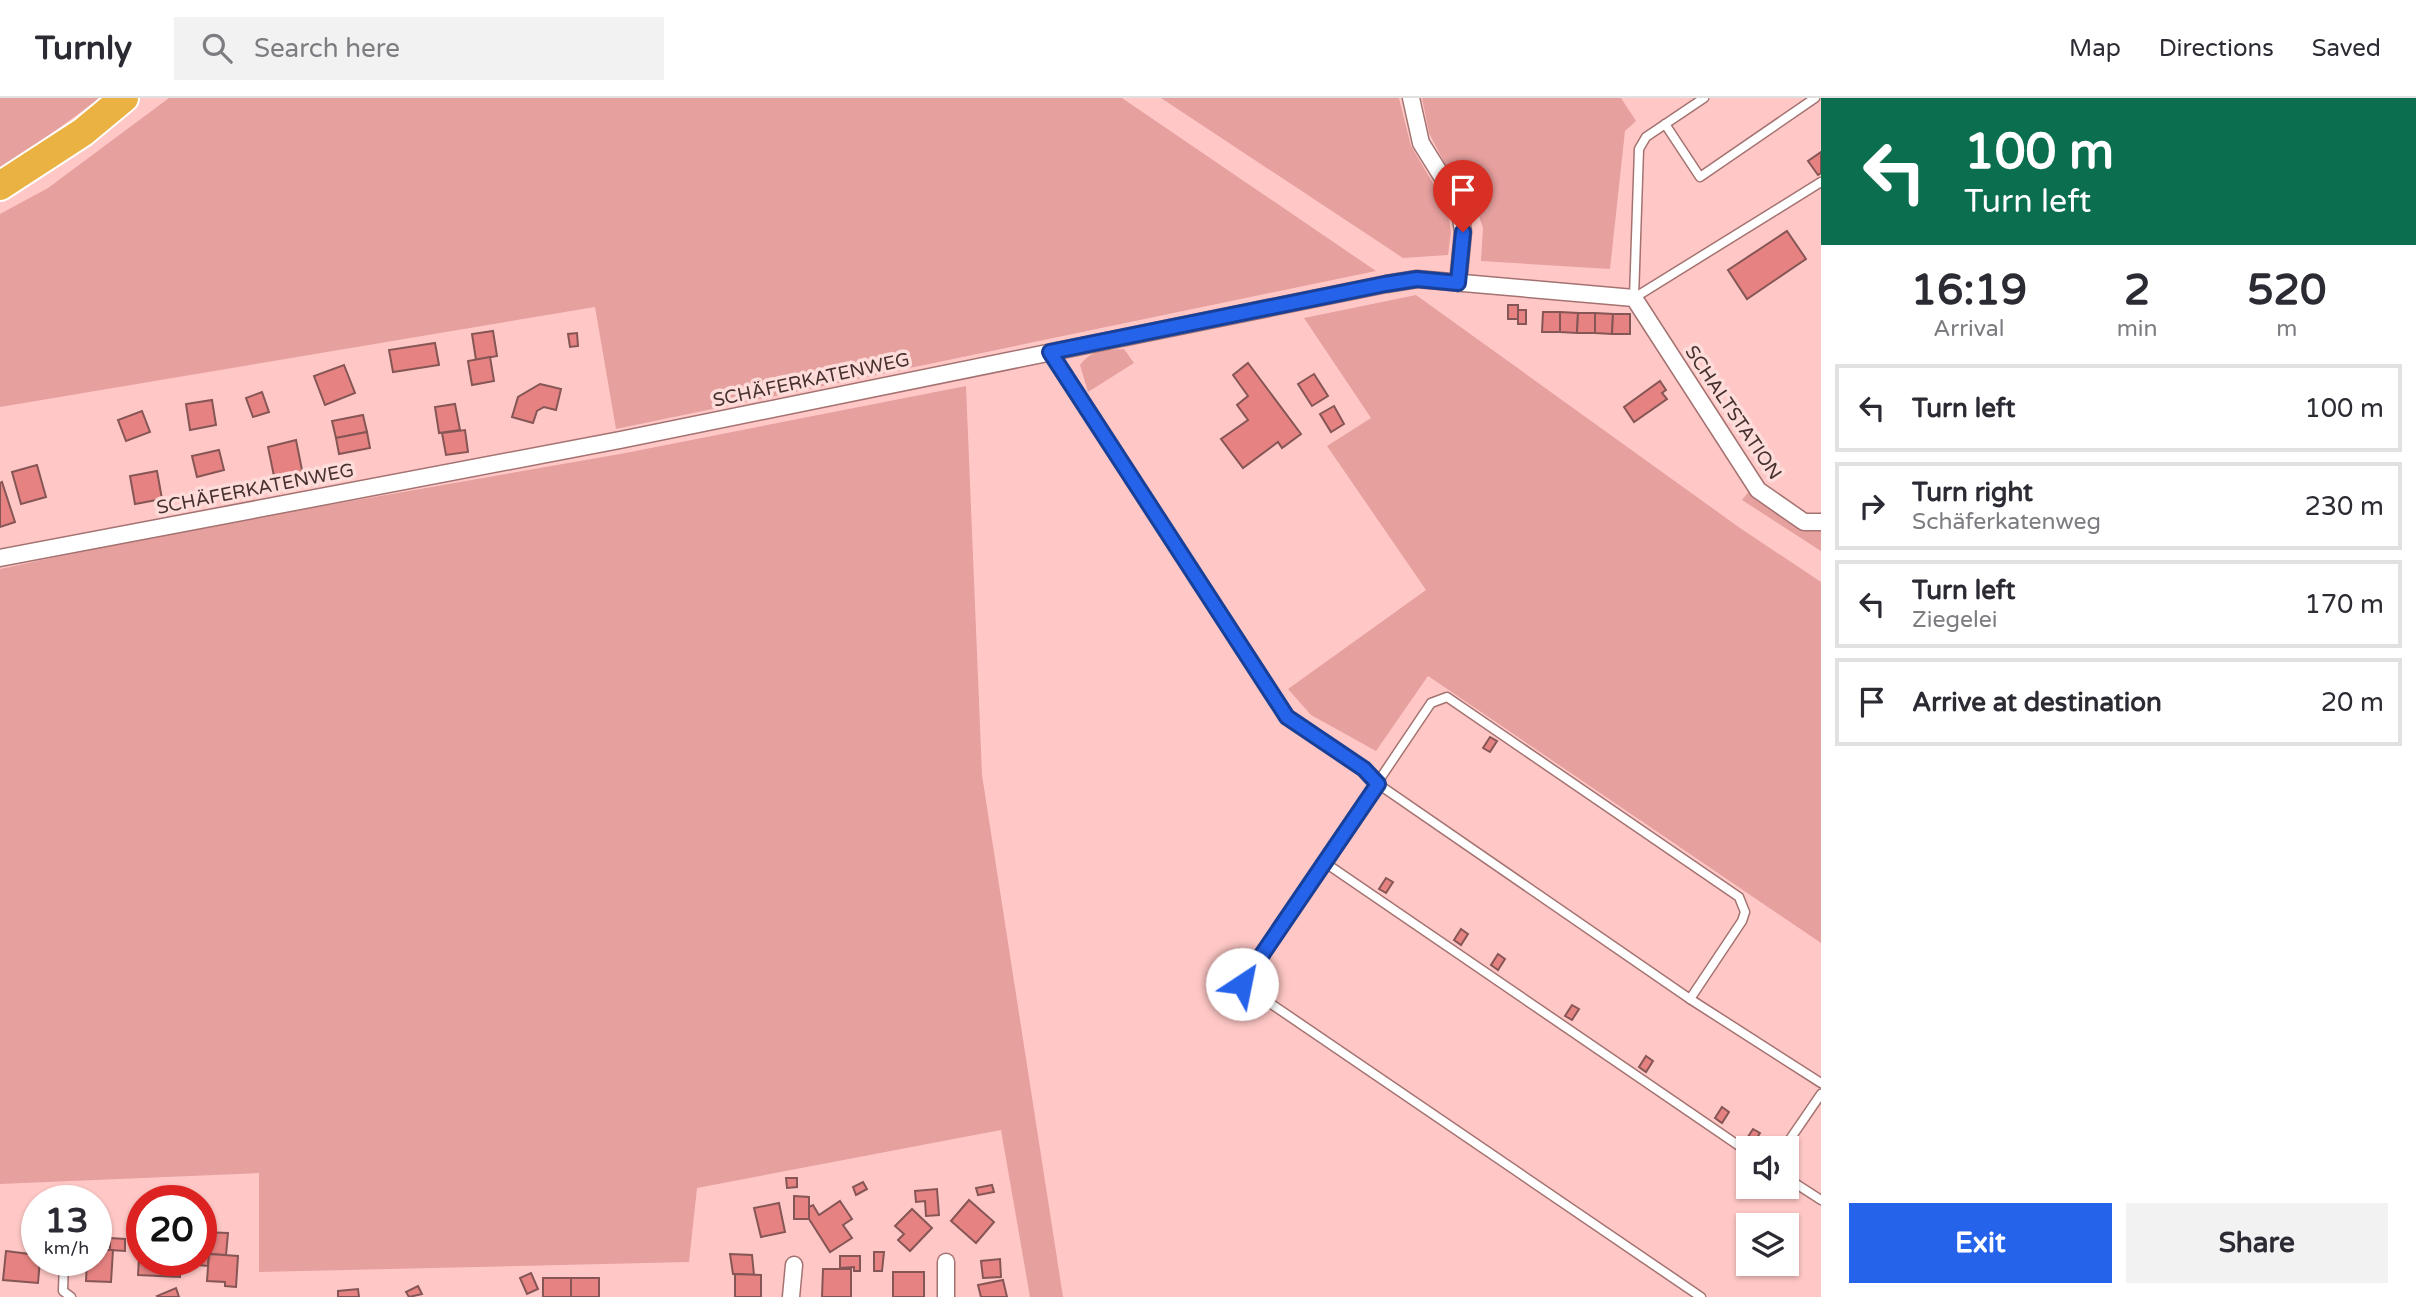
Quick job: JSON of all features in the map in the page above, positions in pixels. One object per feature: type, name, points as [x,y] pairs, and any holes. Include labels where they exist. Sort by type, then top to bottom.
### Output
[{"type":"highway","points":[[0,186],[83,132],[116,103]]},
{"type":"street","points":[[1411,98],[1421,143],[1458,204],[1463,232],[1458,283]]},
{"type":"street","name":"SCHÄFERKATENWEG","points":[[0,558],[634,437],[1385,284],[1417,279],[1634,298]]},
{"type":"street","name":"SCHALTSTATION","points":[[1634,298],[1758,490],[1804,522],[1821,522]]},
{"type":"street","points":[[946,1262],[946,1297]]},
{"type":"street","points":[[791,1297],[794,1265]]},
{"type":"lane","points":[[1634,298],[1639,149],[1646,137],[1703,98]]},
{"type":"lane","points":[[1665,124],[1700,177],[1815,98]]},
{"type":"lane","points":[[1634,298],[1821,182]]},
{"type":"lane","points":[[1050,352],[1287,717],[1364,769],[1378,784],[1690,999],[1821,1083]]},
{"type":"lane","points":[[1690,999],[1742,921],[1745,912],[1739,897],[1447,697],[1431,703],[1242,984],[1701,1297]]},
{"type":"lane","points":[[1324,862],[1736,1144]]},
{"type":"lane","points":[[1792,1136],[1821,1094]]},
{"type":"lane","points":[[1799,1186],[1821,1200]]},
{"type":"lane","points":[[63,1276],[63,1291],[71,1297]]},
{"type":"shaded area","points":[[0,98],[100,98],[21,156],[0,168]]},
{"type":"shaded area","points":[[169,98],[1122,98],[1376,271],[616,429],[595,307],[0,407],[0,214],[48,188]]},
{"type":"shaded area","points":[[1161,98],[1399,98],[1411,146],[1447,207],[1451,232],[1448,255],[1403,258]]},
{"type":"shaded area","points":[[1422,98],[1621,98],[1636,121],[1625,131],[1610,269],[1481,261],[1483,228],[1477,210],[1447,168],[1429,133]]},
{"type":"shaded area","points":[[1416,295],[1740,528],[1821,582],[1821,943],[1428,676],[1376,751],[1311,715],[1288,689],[1426,590],[1327,446],[1371,418],[1304,318]]},
{"type":"shaded area","points":[[1124,349],[1134,363],[1088,392],[1080,365],[1094,353]]},
{"type":"shaded area","points":[[966,386],[982,775],[1063,1297],[1030,1297],[1001,1130],[697,1188],[689,1262],[259,1272],[259,1173],[0,1184],[0,569],[163,534],[620,454]]},
{"type":"shaded area","points":[[1750,490],[1821,526],[1821,551],[1742,500]]},
{"type":"building","points":[[1821,152],[1821,173],[1818,175],[1808,161]]},
{"type":"building","points":[[1787,231],[1806,259],[1747,299],[1728,270]]},
{"type":"building","points":[[1508,305],[1518,305],[1518,319],[1508,319]]},
{"type":"building","points":[[1518,310],[1526,310],[1526,324],[1518,324]]},
{"type":"building","points":[[1543,312],[1560,312],[1560,332],[1542,332]]},
{"type":"building","points":[[1560,312],[1578,313],[1577,333],[1560,332]]},
{"type":"building","points":[[1578,313],[1595,313],[1595,333],[1577,333]]},
{"type":"building","points":[[1595,313],[1613,314],[1612,334],[1595,333]]},
{"type":"building","points":[[1613,314],[1630,314],[1630,334],[1612,334]]},
{"type":"building","points":[[493,331],[497,356],[476,360],[472,334]]},
{"type":"building","points":[[577,333],[578,346],[570,347],[568,334]]},
{"type":"building","points":[[435,343],[439,365],[393,372],[389,350]]},
{"type":"building","points":[[490,357],[494,381],[472,385],[468,361]]},
{"type":"building","points":[[1248,363],[1301,434],[1282,448],[1278,442],[1243,468],[1221,439],[1248,420],[1237,405],[1248,396],[1233,375]]},
{"type":"building","points":[[344,365],[355,393],[325,405],[314,376]]},
{"type":"building","points":[[1314,374],[1328,396],[1312,406],[1298,384]]},
{"type":"building","points":[[1660,381],[1666,390],[1662,393],[1667,399],[1634,422],[1624,407]]},
{"type":"building","points":[[540,384],[561,389],[556,410],[544,407],[537,411],[533,423],[512,417],[518,397]]},
{"type":"building","points":[[262,392],[269,412],[253,417],[246,398]]},
{"type":"building","points":[[212,400],[216,425],[190,430],[186,404]]},
{"type":"building","points":[[455,404],[460,430],[439,433],[435,407]]},
{"type":"building","points":[[1334,406],[1344,424],[1331,432],[1320,414]]},
{"type":"building","points":[[142,411],[150,432],[126,441],[118,420]]},
{"type":"building","points":[[363,415],[367,432],[336,438],[332,421]]},
{"type":"building","points":[[465,430],[468,452],[446,455],[442,433]]},
{"type":"building","points":[[367,432],[370,448],[339,454],[336,438]]},
{"type":"building","points":[[296,440],[303,475],[275,481],[268,447]]},
{"type":"building","points":[[219,450],[224,470],[197,477],[192,456]]},
{"type":"building","points":[[37,465],[46,497],[21,504],[12,472]]},
{"type":"building","points":[[157,471],[162,499],[135,504],[130,476]]},
{"type":"building","points":[[2,482],[15,522],[0,527],[0,483]]},
{"type":"building","points":[[1490,737],[1497,741],[1490,752],[1483,748]]},
{"type":"building","points":[[1386,878],[1393,882],[1386,893],[1379,889]]},
{"type":"building","points":[[1461,929],[1468,934],[1461,945],[1454,940]]},
{"type":"building","points":[[1498,954],[1505,959],[1498,970],[1491,965]]},
{"type":"building","points":[[1572,1005],[1579,1009],[1572,1020],[1565,1016]]},
{"type":"building","points":[[1646,1056],[1653,1061],[1646,1072],[1639,1067]]},
{"type":"building","points":[[1722,1107],[1729,1112],[1722,1123],[1715,1118]]},
{"type":"building","points":[[1753,1129],[1760,1133],[1758,1136],[1749,1136]]},
{"type":"building","points":[[786,1178],[797,1178],[797,1187],[787,1188]]},
{"type":"building","points":[[863,1182],[867,1189],[856,1195],[853,1187]]},
{"type":"building","points":[[992,1185],[994,1192],[978,1195],[976,1188]]},
{"type":"building","points":[[937,1189],[939,1215],[926,1216],[925,1201],[916,1202],[915,1191]]},
{"type":"building","points":[[794,1196],[809,1197],[809,1219],[794,1219]]},
{"type":"building","points":[[969,1200],[994,1222],[976,1243],[951,1221]]},
{"type":"building","points":[[840,1201],[852,1219],[843,1225],[852,1238],[830,1252],[809,1219],[809,1207],[813,1205],[819,1215]]},
{"type":"building","points":[[779,1203],[785,1232],[761,1237],[754,1208]]},
{"type":"building","points":[[912,1209],[932,1228],[910,1251],[898,1240],[904,1234],[895,1226]]},
{"type":"building","points":[[217,1233],[228,1233],[226,1255],[217,1254]]},
{"type":"building","points":[[112,1238],[125,1239],[125,1251],[112,1250]]},
{"type":"building","points":[[6,1251],[21,1253],[21,1276],[39,1276],[38,1283],[3,1280]]},
{"type":"building","points":[[874,1252],[884,1252],[882,1271],[874,1271]]},
{"type":"building","points":[[730,1254],[752,1255],[754,1275],[733,1274]]},
{"type":"building","points":[[217,1255],[238,1256],[236,1287],[225,1286],[225,1282],[207,1281],[207,1276],[217,1276]]},
{"type":"building","points":[[840,1256],[860,1256],[860,1271],[854,1271],[854,1267],[840,1268]]},
{"type":"building","points":[[1000,1259],[1001,1277],[983,1278],[981,1261]]},
{"type":"building","points":[[823,1269],[851,1269],[851,1297],[822,1297]]},
{"type":"building","points":[[893,1272],[924,1272],[924,1297],[893,1297]]},
{"type":"building","points":[[531,1273],[538,1289],[527,1294],[520,1278]]},
{"type":"building","points":[[735,1274],[761,1275],[761,1297],[735,1297]]},
{"type":"building","points":[[86,1276],[111,1276],[111,1282],[86,1281]]},
{"type":"building","points":[[543,1278],[571,1278],[571,1297],[543,1297]]},
{"type":"building","points":[[571,1278],[599,1278],[599,1297],[571,1297]]},
{"type":"building","points":[[1003,1280],[1007,1297],[981,1297],[978,1285]]},
{"type":"building","points":[[418,1286],[422,1294],[409,1297],[406,1292]]},
{"type":"building","points":[[176,1288],[179,1297],[157,1296]]},
{"type":"building","points":[[358,1289],[359,1297],[338,1297],[338,1291]]},
{"type":"route","points":[[1242,984],[1378,784],[1364,769],[1287,717],[1050,352],[1385,284],[1417,279],[1458,283],[1463,232]]}]
